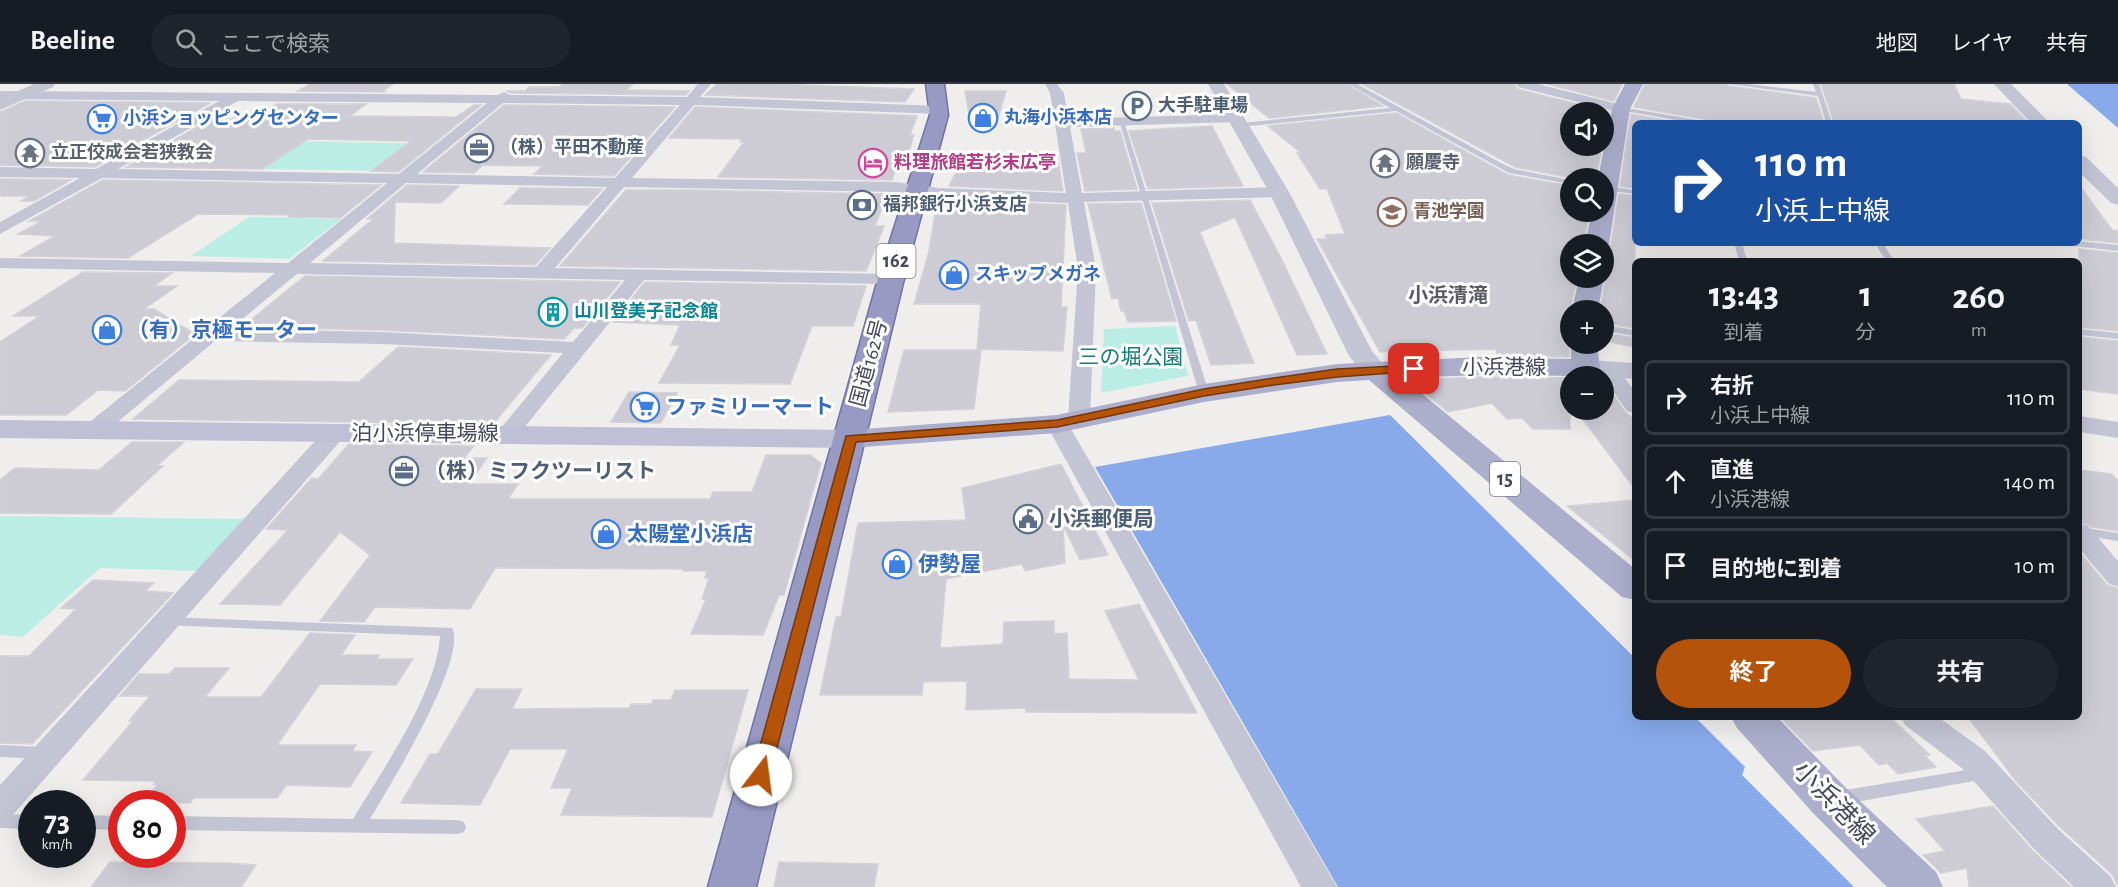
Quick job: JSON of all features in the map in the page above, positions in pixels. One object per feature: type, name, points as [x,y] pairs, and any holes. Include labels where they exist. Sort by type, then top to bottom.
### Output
[{"type":"highway","name":"国道162号","points":[[732,887],[891,279],[939,110],[935,84]]},
{"type":"main road","points":[[1610,168],[1621,109],[1634,84]]},
{"type":"main road","name":"小浜港線","points":[[850,439],[1068,421],[1204,393],[1284,380],[1376,370],[1592,360]]},
{"type":"main road","name":"15","points":[[1376,370],[1632,585]]},
{"type":"main road","name":"泊小浜停車場線","points":[[0,429],[850,439]]},
{"type":"main road","name":"小浜港線","points":[[1755,720],[1829,800],[1919,887]]},
{"type":"street","points":[[0,105],[47,84]]},
{"type":"street","points":[[0,229],[260,84]]},
{"type":"street","points":[[94,430],[400,179],[522,84]]},
{"type":"street","points":[[541,273],[705,84]]},
{"type":"street","points":[[1051,84],[1057,93],[1087,268],[1068,421],[1319,887]]},
{"type":"street","points":[[1216,84],[1279,192],[1361,354],[1376,370]]},
{"type":"street","points":[[1523,84],[1621,109]]},
{"type":"street","points":[[2001,84],[2038,120]]},
{"type":"street","points":[[0,95],[690,101],[939,110]]},
{"type":"street","points":[[1062,123],[1239,122]]},
{"type":"street","points":[[2082,164],[2118,199]]},
{"type":"street","points":[[0,172],[621,182],[918,189],[939,193],[1075,197],[1279,192]]},
{"type":"street","points":[[0,263],[891,279]]},
{"type":"street","points":[[507,434],[639,275]]},
{"type":"street","points":[[210,335],[382,338],[578,348]]},
{"type":"street","points":[[1592,360],[1632,370]]},
{"type":"street","points":[[1592,360],[1632,403]]},
{"type":"street","points":[[2082,424],[2118,430]]},
{"type":"street","points":[[0,807],[335,433]]},
{"type":"street","points":[[2082,536],[2118,578]]},
{"type":"street","points":[[1920,720],[1974,760],[2046,839],[2098,887]]},
{"type":"lane","points":[[1352,84],[1498,165],[1512,171],[1560,180]]},
{"type":"lane","points":[[1732,84],[1818,94]]},
{"type":"lane","points":[[1816,84],[1818,94],[1824,101],[1828,120]]},
{"type":"lane","points":[[1239,122],[1397,109]]},
{"type":"lane","points":[[1621,109],[1686,120]]},
{"type":"lane","points":[[1121,121],[1204,393]]},
{"type":"lane","points":[[1614,197],[1632,193]]},
{"type":"lane","points":[[2082,244],[2118,248]]},
{"type":"lane","points":[[1614,330],[1632,333]]},
{"type":"lane","points":[[2082,332],[2118,336]]},
{"type":"lane","points":[[2082,532],[2118,537]]},
{"type":"lane","points":[[164,622],[447,631],[448,640],[433,689],[358,825]]},
{"type":"lane","points":[[0,751],[46,753]]},
{"type":"lane","points":[[1829,800],[1986,773]]},
{"type":"lane","points":[[0,821],[18,822]]},
{"type":"lane","points":[[186,823],[458,828]]},
{"type":"green space","points":[[291,141],[434,144],[401,171],[246,169]]},
{"type":"green space","points":[[249,217],[341,219],[289,259],[191,256]]},
{"type":"green space","name":"三の堀公園","points":[[1175,326],[1188,376],[1101,393],[1104,329]]},
{"type":"green space","points":[[0,516],[246,519],[198,571],[100,568],[23,637],[0,635]]},
{"type":"water","points":[[2067,84],[2118,84],[2118,128]]},
{"type":"water","points":[[1390,415],[1632,655],[1632,720],[1698,720],[1745,767],[1742,775],[1854,887],[1338,887],[1095,467]]},
{"type":"building","points":[[310,84],[393,84],[383,91],[385,92],[298,91]]},
{"type":"building","points":[[563,84],[633,84],[627,90],[689,91],[686,95],[511,93],[506,91],[525,91],[529,87],[559,87]]},
{"type":"building","points":[[1227,84],[1347,84],[1383,106],[1269,118]]},
{"type":"building","points":[[1362,84],[1515,84],[1517,89],[1569,102],[1560,102],[1560,156],[1600,156],[1598,168],[1560,168],[1560,176],[1515,167]]},
{"type":"building","points":[[1547,84],[1622,84],[1614,101]]},
{"type":"building","points":[[1645,84],[1727,84],[1816,98],[1823,120],[1705,120],[1634,107]]},
{"type":"building","points":[[1821,84],[1954,84],[1961,99],[2010,104],[2025,120],[1833,120]]},
{"type":"building","points":[[716,85],[914,89],[905,102],[705,95]]},
{"type":"building","points":[[965,91],[1006,91],[997,121],[970,120]]},
{"type":"building","points":[[25,101],[210,103],[95,167],[0,165],[0,112]]},
{"type":"building","points":[[277,104],[366,104],[350,116],[456,117],[474,105],[481,105],[398,172],[371,171],[411,141],[308,139],[262,169],[126,167],[222,113],[231,120],[240,114],[258,115]]},
{"type":"building","points":[[504,105],[675,107],[614,176],[534,174],[543,166],[483,165],[474,173],[423,172]]},
{"type":"building","points":[[695,107],[917,116],[910,135],[914,135],[905,164],[898,164],[892,180],[718,177],[744,142],[740,142],[741,139],[669,138]]},
{"type":"building","points":[[1396,113],[1508,175],[1560,184],[1560,222],[1588,222],[1585,234],[1560,234],[1560,288],[1575,288],[1572,300],[1560,300],[1560,354],[1569,354],[1569,357],[1497,355],[1496,349],[1380,352],[1317,239],[1327,239],[1325,235],[1345,234],[1327,189],[1320,189],[1297,153],[1301,153],[1268,126]]},
{"type":"building","points":[[1631,114],[1663,120],[1632,120],[1632,188],[1620,186]]},
{"type":"building","points":[[1212,126],[1243,186],[1148,189],[1129,131]]},
{"type":"building","points":[[1114,128],[1114,131],[1120,131],[1137,189],[1085,191],[1077,153],[1086,153],[1081,129]]},
{"type":"building","points":[[1025,152],[1057,153],[1063,191],[949,186],[961,163],[1025,164]]},
{"type":"building","points":[[0,179],[71,180],[34,201],[21,201],[29,196],[0,196]]},
{"type":"building","points":[[103,180],[381,185],[340,218],[198,214],[128,258],[20,256],[55,236],[18,234],[42,221],[29,221]]},
{"type":"building","points":[[407,185],[459,186],[441,203],[395,202],[394,243],[550,248],[535,265],[323,261],[373,219],[367,219]]},
{"type":"building","points":[[520,188],[602,189],[588,205],[504,204]]},
{"type":"building","points":[[2082,189],[2112,230],[2118,231],[2118,243],[2082,239]]},
{"type":"building","points":[[626,190],[887,194],[875,226],[884,226],[866,271],[560,266]]},
{"type":"building","points":[[1619,194],[1632,196],[1632,246],[1635,246],[1635,258],[1632,258],[1632,328],[1614,325],[1614,300],[1602,300],[1604,288],[1614,288],[1613,234]]},
{"type":"building","points":[[942,200],[1066,205],[1061,307],[1067,307],[1063,351],[977,349],[981,304],[914,304],[929,251],[935,214]]},
{"type":"building","points":[[1250,200],[1327,354],[1297,355],[1235,217],[1200,232],[1254,363],[1211,365],[1196,320],[1189,321],[1152,203]]},
{"type":"building","points":[[1141,203],[1176,321],[1128,322],[1124,311],[1121,311],[1118,298],[1112,299],[1088,204]]},
{"type":"building","points":[[2079,249],[2118,253],[2118,331],[2082,327],[2082,258],[2079,258]]},
{"type":"building","points":[[83,272],[172,273],[154,286],[177,286],[144,309],[154,309],[195,334],[125,391],[98,390],[66,415],[0,415],[0,342],[40,316],[13,316]]},
{"type":"building","points":[[305,276],[620,282],[582,328],[574,328],[564,339],[289,328],[295,324],[247,323]]},
{"type":"building","points":[[645,282],[866,286],[853,326],[812,326],[790,384],[659,383],[680,345],[671,345],[680,325],[613,322]]},
{"type":"building","points":[[1614,335],[1632,338],[1632,346],[1614,343]]},
{"type":"building","points":[[2082,337],[2118,341],[2118,394],[2082,389]]},
{"type":"building","points":[[398,347],[551,355],[493,424],[133,419],[179,380],[359,382]]},
{"type":"building","points":[[904,350],[981,350],[974,409],[888,412]]},
{"type":"building","points":[[1560,378],[1560,420],[1570,420],[1570,429],[1533,429],[1522,418],[1507,419],[1492,403],[1448,412],[1413,383],[1433,379]]},
{"type":"building","name":"ファミリーマート","points":[[629,392],[677,393],[661,423],[611,422]]},
{"type":"building","points":[[1614,396],[1632,418],[1632,485],[1583,420],[1614,420]]},
{"type":"building","points":[[132,442],[184,442],[157,466],[163,466],[111,514],[0,513],[0,480],[15,468],[99,470]]},
{"type":"building","points":[[349,444],[474,446],[464,458],[487,458],[469,484],[518,484],[508,499],[710,499],[713,492],[752,492],[766,455],[810,455],[821,463],[784,595],[779,595],[763,635],[691,634],[706,599],[702,599],[709,578],[705,578],[707,571],[683,571],[683,569],[495,568],[470,609],[375,607],[364,622],[320,621],[370,555],[340,532],[280,605],[220,604],[288,530],[266,529],[312,478],[318,479]]},
{"type":"building","points":[[1061,464],[1108,555],[1080,560],[1063,525],[1065,563],[1025,571],[1022,564],[946,579],[940,648],[1003,644],[1004,622],[1054,621],[1054,634],[1067,633],[1069,679],[1139,680],[1105,611],[1139,604],[1197,713],[1026,712],[1026,708],[966,710],[967,681],[923,682],[922,695],[820,695],[836,617],[841,617],[858,523],[966,520],[962,488]]},
{"type":"building","points":[[2082,470],[2112,474],[2118,481],[2118,531],[2082,523]]},
{"type":"building","points":[[1632,500],[1632,559],[1567,506]]},
{"type":"building","points":[[2082,556],[2107,585],[2118,589],[2118,886],[2112,874],[2060,827],[2016,781],[1970,720],[2082,720]]},
{"type":"building","points":[[93,580],[154,583],[145,591],[173,593],[32,744],[0,743],[0,656],[29,656],[76,609],[61,608]]},
{"type":"building","points":[[310,633],[355,635],[341,655],[379,655],[377,659],[413,659],[396,685],[320,684],[277,745],[356,745],[352,751],[372,752],[350,787],[286,785],[277,798],[194,798],[190,803],[186,803],[186,790],[153,790],[158,784],[154,784],[156,781],[83,780],[133,721],[129,721],[150,696],[120,696],[139,674],[169,674],[175,668],[229,668],[205,697],[261,697]]},
{"type":"building","points":[[476,689],[522,689],[512,709],[629,708],[631,704],[651,704],[653,700],[671,700],[675,690],[748,690],[712,817],[561,815],[572,788],[551,788],[568,749],[510,749],[480,805],[401,803],[430,754],[438,754]]},
{"type":"building","points":[[1783,720],[1893,720],[1930,755],[1925,756],[1936,767],[1898,774],[1887,763],[1879,765],[1860,745],[1813,751]]},
{"type":"building","points":[[1993,806],[2032,850],[2071,887],[1969,887],[1967,868],[1941,873],[1923,855],[1945,851],[1916,819]]},
{"type":"building","points":[[779,862],[878,864],[874,887],[774,887]]},
{"type":"building","points":[[186,863],[256,865],[241,887],[91,887],[108,865],[108,868],[186,868]]},
{"type":"place","name":"大手駐車場","points":[[1137,106]]},
{"type":"place","name":"丸海小浜本店","points":[[983,118]]},
{"type":"place","name":"小浜ショッピングセンター","points":[[102,119]]},
{"type":"place","name":"（株）平田不動産","points":[[479,148]]},
{"type":"place","name":"立正佼成会若狭教会","points":[[30,153]]},
{"type":"place","name":"料理旅館若杉末広亭","points":[[873,163]]},
{"type":"place","name":"願慶寺","points":[[1385,163]]},
{"type":"place","name":"福邦銀行小浜支店","points":[[862,205]]},
{"type":"place","name":"青池学園","points":[[1392,212]]},
{"type":"place","name":"スキップメガネ","points":[[954,275]]},
{"type":"place","name":"山川登美子記念館","points":[[553,312]]},
{"type":"place","name":"（有）京極モーター","points":[[107,330]]},
{"type":"place","name":"ファミリーマート","points":[[645,407]]},
{"type":"place","name":"（株）ミフクツーリスト","points":[[404,471]]},
{"type":"place","name":"小浜郵便局","points":[[1028,519]]},
{"type":"place","name":"太陽堂小浜店","points":[[606,534]]},
{"type":"place","name":"伊勢屋","points":[[897,564]]},
{"type":"district","name":"小浜清滝","points":[[1448,296]]},
{"type":"route","points":[[761,775],[850,439],[1057,424],[1204,393],[1274,381],[1337,373],[1414,369]]}]
